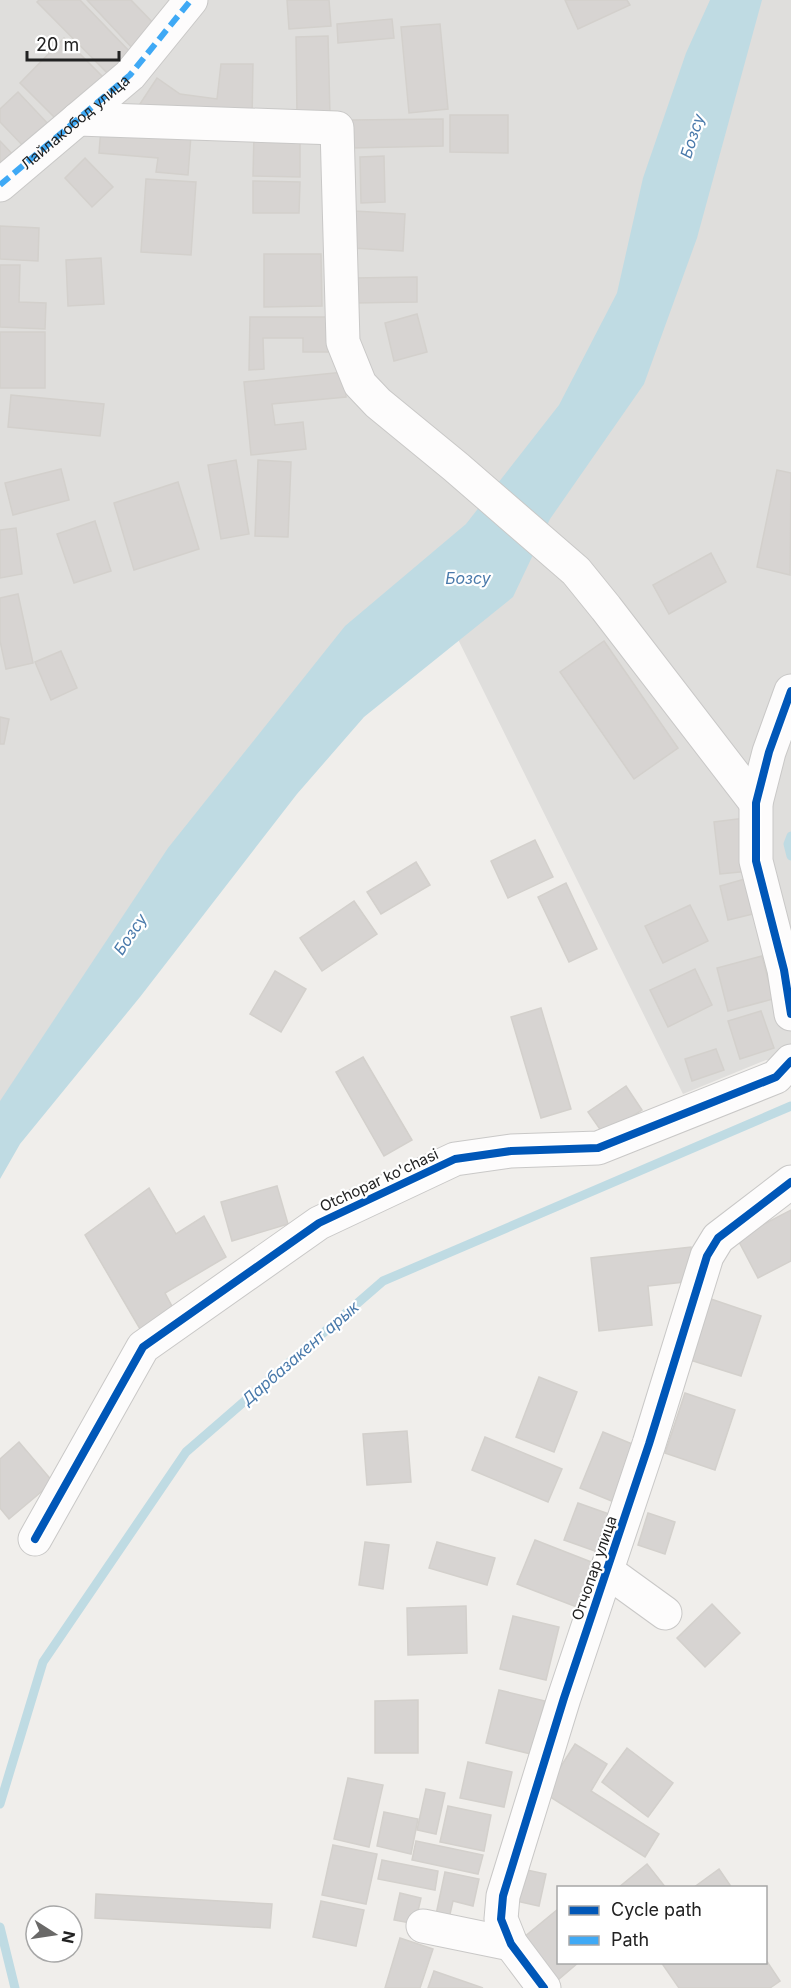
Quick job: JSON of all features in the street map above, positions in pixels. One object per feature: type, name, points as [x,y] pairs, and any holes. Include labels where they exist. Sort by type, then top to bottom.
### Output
[{"type":"street","name":"Лайлакобод улица","points":[[0,185],[130,75],[191,0]]},
{"type":"street","points":[[78,119],[337,128],[343,342],[360,384],[378,403],[576,570],[756,802]]},
{"type":"street","points":[[791,691],[769,752],[756,802],[756,861],[784,970],[791,1014]]},
{"type":"street","name":"Otchopar ko'chasi","points":[[35,1539],[143,1347],[319,1223],[455,1159],[511,1151],[598,1148],[776,1077],[791,1061]]},
{"type":"street","name":"Отчопар улица","points":[[544,1988],[512,1944],[501,1919],[503,1896],[564,1698],[649,1444],[707,1256],[718,1238],[791,1182]]},
{"type":"street","points":[[607,1571],[665,1613]]},
{"type":"street","points":[[423,1926],[512,1944]]},
{"type":"shaded area","points":[[0,0],[743,0],[602,388],[0,1136]]},
{"type":"shaded area","points":[[753,0],[791,0],[791,1059],[766,1060],[683,1094],[439,601],[518,516]]},
{"type":"water","name":"Бозсу","points":[[710,0],[762,0],[697,238],[644,384],[550,519],[513,597],[364,717],[297,794],[140,997],[20,1144],[0,1179],[0,1101],[168,848],[345,626],[466,524],[559,405],[617,293],[643,178],[686,53]]},
{"type":"building","points":[[39,0],[80,0],[133,55],[111,77],[37,2]]},
{"type":"building","points":[[87,0],[131,0],[158,28],[135,51]]},
{"type":"building","points":[[287,0],[329,0],[331,26],[289,29]]},
{"type":"building","points":[[565,0],[627,0],[630,5],[578,29]]},
{"type":"building","points":[[392,19],[394,38],[338,43],[337,24]]},
{"type":"building","points":[[440,24],[448,109],[409,113],[401,27]]},
{"type":"building","points":[[328,36],[330,116],[297,117],[296,37]]},
{"type":"building","points":[[64,38],[106,80],[62,125],[20,83]]},
{"type":"building","points":[[221,64],[253,64],[252,119],[132,116],[157,78],[180,94],[217,99]]},
{"type":"building","points":[[18,92],[51,127],[27,150],[0,122],[0,109]]},
{"type":"building","points":[[450,115],[508,115],[508,153],[450,152]]},
{"type":"building","points":[[443,119],[443,146],[352,148],[351,120]]},
{"type":"building","points":[[101,128],[191,135],[188,175],[156,172],[158,158],[99,153]]},
{"type":"building","points":[[254,134],[300,134],[300,177],[253,176]]},
{"type":"building","points":[[0,141],[18,160],[0,177]]},
{"type":"building","points":[[384,156],[385,202],[361,203],[360,157]]},
{"type":"building","points":[[85,158],[113,187],[92,207],[65,178]]},
{"type":"building","points":[[146,179],[196,182],[191,255],[141,252]]},
{"type":"building","points":[[253,181],[300,182],[299,213],[253,213]]},
{"type":"building","points":[[354,211],[405,214],[403,251],[352,248]]},
{"type":"building","points":[[0,226],[39,228],[38,261],[0,259]]},
{"type":"building","points":[[264,254],[321,254],[322,306],[264,307]]},
{"type":"building","points":[[101,258],[104,304],[68,306],[66,260]]},
{"type":"building","points":[[0,265],[20,265],[19,302],[46,303],[45,329],[0,327]]},
{"type":"building","points":[[417,277],[417,302],[355,303],[354,278]]},
{"type":"building","points":[[417,314],[427,352],[394,361],[385,323]]},
{"type":"building","points":[[250,317],[329,317],[329,352],[303,352],[303,338],[263,338],[264,369],[249,370]]},
{"type":"building","points":[[0,332],[45,332],[45,388],[0,388]]},
{"type":"building","points":[[344,372],[346,397],[272,404],[275,425],[303,422],[306,449],[251,455],[244,382]]},
{"type":"building","points":[[11,395],[104,404],[100,436],[8,427]]},
{"type":"building","points":[[236,460],[249,534],[221,539],[208,465]]},
{"type":"building","points":[[258,460],[291,462],[288,537],[255,536]]},
{"type":"building","points":[[61,469],[69,500],[13,515],[5,483]]},
{"type":"building","points":[[777,470],[791,473],[790,575],[757,567]]},
{"type":"building","points":[[178,482],[199,549],[134,570],[114,503]]},
{"type":"building","points":[[95,521],[111,571],[74,583],[57,534]]},
{"type":"building","points":[[16,528],[22,574],[0,578],[0,530]]},
{"type":"building","points":[[711,553],[726,582],[669,614],[653,585]]},
{"type":"building","points":[[18,594],[33,663],[6,669],[0,641],[0,598]]},
{"type":"building","points":[[604,641],[678,748],[634,779],[560,672]]},
{"type":"building","points":[[61,651],[77,688],[51,700],[35,662]]},
{"type":"building","points":[[0,717],[9,719],[4,744],[0,744]]},
{"type":"building","points":[[745,818],[750,871],[720,874],[714,822]]},
{"type":"building","points":[[535,840],[553,877],[508,898],[491,861]]},
{"type":"building","points":[[416,862],[430,885],[381,914],[367,892]]},
{"type":"building","points":[[745,879],[753,914],[728,920],[720,886]]},
{"type":"building","points":[[566,883],[597,949],[569,962],[538,897]]},
{"type":"building","points":[[354,901],[377,934],[322,971],[300,938]]},
{"type":"building","points":[[690,905],[708,941],[663,963],[645,926]]},
{"type":"building","points":[[762,956],[773,999],[728,1011],[717,968]]},
{"type":"building","points":[[695,969],[712,1005],[668,1027],[650,990]]},
{"type":"building","points":[[275,971],[306,989],[281,1032],[250,1014]]},
{"type":"building","points":[[541,1008],[571,1109],[541,1118],[511,1017]]},
{"type":"building","points":[[761,1011],[774,1048],[740,1059],[728,1021]]},
{"type":"building","points":[[716,1049],[724,1070],[692,1081],[685,1059]]},
{"type":"building","points":[[363,1057],[412,1140],[384,1156],[336,1072]]},
{"type":"building","points":[[626,1086],[642,1110],[604,1135],[588,1112]]},
{"type":"building","points":[[277,1186],[288,1224],[232,1241],[221,1202]]},
{"type":"building","points":[[149,1188],[176,1234],[204,1216],[226,1257],[165,1293],[174,1310],[140,1329],[85,1235]]},
{"type":"building","points":[[791,1210],[791,1261],[758,1278],[737,1238]]},
{"type":"building","points":[[691,1247],[694,1281],[648,1286],[652,1325],[599,1331],[591,1258]]},
{"type":"building","points":[[711,1299],[761,1316],[741,1376],[690,1360]]},
{"type":"building","points":[[539,1377],[577,1392],[554,1452],[516,1437]]},
{"type":"building","points":[[685,1393],[735,1410],[715,1470],[665,1453]]},
{"type":"building","points":[[407,1431],[411,1482],[367,1485],[363,1434]]},
{"type":"building","points":[[603,1432],[637,1446],[614,1502],[580,1488]]},
{"type":"building","points":[[485,1437],[562,1469],[548,1502],[472,1470]]},
{"type":"building","points":[[19,1442],[53,1482],[9,1519],[0,1508],[0,1459]]},
{"type":"building","points":[[578,1503],[609,1514],[595,1551],[564,1540]]},
{"type":"building","points":[[648,1513],[675,1522],[665,1554],[638,1545]]},
{"type":"building","points":[[535,1540],[599,1565],[582,1609],[517,1584]]},
{"type":"building","points":[[365,1542],[389,1545],[383,1589],[359,1585]]},
{"type":"building","points":[[437,1542],[495,1558],[487,1585],[429,1568]]},
{"type":"building","points":[[712,1604],[740,1633],[705,1667],[677,1638]]},
{"type":"building","points":[[466,1606],[467,1653],[408,1655],[407,1608]]},
{"type":"building","points":[[513,1616],[559,1627],[546,1680],[500,1669]]},
{"type":"building","points":[[499,1690],[545,1701],[531,1754],[486,1743]]},
{"type":"building","points":[[418,1700],[418,1753],[375,1753],[375,1701]]},
{"type":"building","points":[[575,1744],[607,1764],[591,1791],[659,1834],[645,1857],[544,1793]]},
{"type":"building","points":[[627,1748],[673,1783],[648,1817],[602,1782]]},
{"type":"building","points":[[468,1762],[512,1772],[504,1807],[460,1798]]},
{"type":"building","points":[[348,1778],[383,1785],[369,1847],[334,1839]]},
{"type":"building","points":[[426,1789],[445,1793],[436,1834],[417,1830]]},
{"type":"building","points":[[448,1806],[491,1815],[484,1851],[440,1842]]},
{"type":"building","points":[[384,1812],[418,1819],[411,1854],[377,1846]]},
{"type":"building","points":[[416,1841],[483,1855],[478,1874],[412,1860]]},
{"type":"building","points":[[333,1845],[377,1854],[366,1904],[322,1895]]},
{"type":"building","points":[[382,1860],[438,1871],[435,1890],[378,1879]]},
{"type":"building","points":[[647,1864],[664,1886],[620,1886]]},
{"type":"building","points":[[522,1869],[546,1874],[539,1906],[516,1901]]},
{"type":"building","points":[[719,1869],[731,1886],[696,1886]]},
{"type":"building","points":[[445,1872],[479,1879],[473,1906],[453,1901],[447,1927],[434,1924]]},
{"type":"building","points":[[400,1893],[421,1898],[415,1924],[394,1920]]},
{"type":"building","points":[[96,1894],[272,1904],[270,1928],[95,1918]]},
{"type":"building","points":[[321,1901],[364,1910],[356,1946],[313,1937]]},
{"type":"building","points":[[557,1910],[557,1964],[577,1964],[558,1980],[524,1937]]},
{"type":"building","points":[[400,1938],[433,1949],[420,1988],[385,1988]]},
{"type":"building","points":[[767,1962],[780,1981],[770,1988],[679,1988],[662,1964],[767,1964]]},
{"type":"building","points":[[434,1971],[483,1988],[428,1988]]},
{"type":"waterway","name":"Дарбазакент арык","points":[[791,836],[788,844],[791,856]]},
{"type":"waterway","name":"Дарбазакент арык","points":[[0,1804],[43,1662],[186,1452],[383,1281],[791,1106]]},
{"type":"waterway","name":"Дарбазакент арык","points":[[0,1927],[15,1988]]},
{"type":"marked path","points":[[0,185],[130,75],[191,0]]},
{"type":"cycle path","points":[[791,691],[769,752],[756,803],[756,861],[784,970],[791,1014]]},
{"type":"cycle path","points":[[35,1539],[143,1347],[319,1223],[455,1159],[511,1151],[598,1148],[776,1077],[791,1061]]},
{"type":"cycle path","points":[[544,1988],[511,1944],[501,1919],[503,1896],[564,1698],[649,1444],[707,1256],[718,1238],[791,1182]]}]
